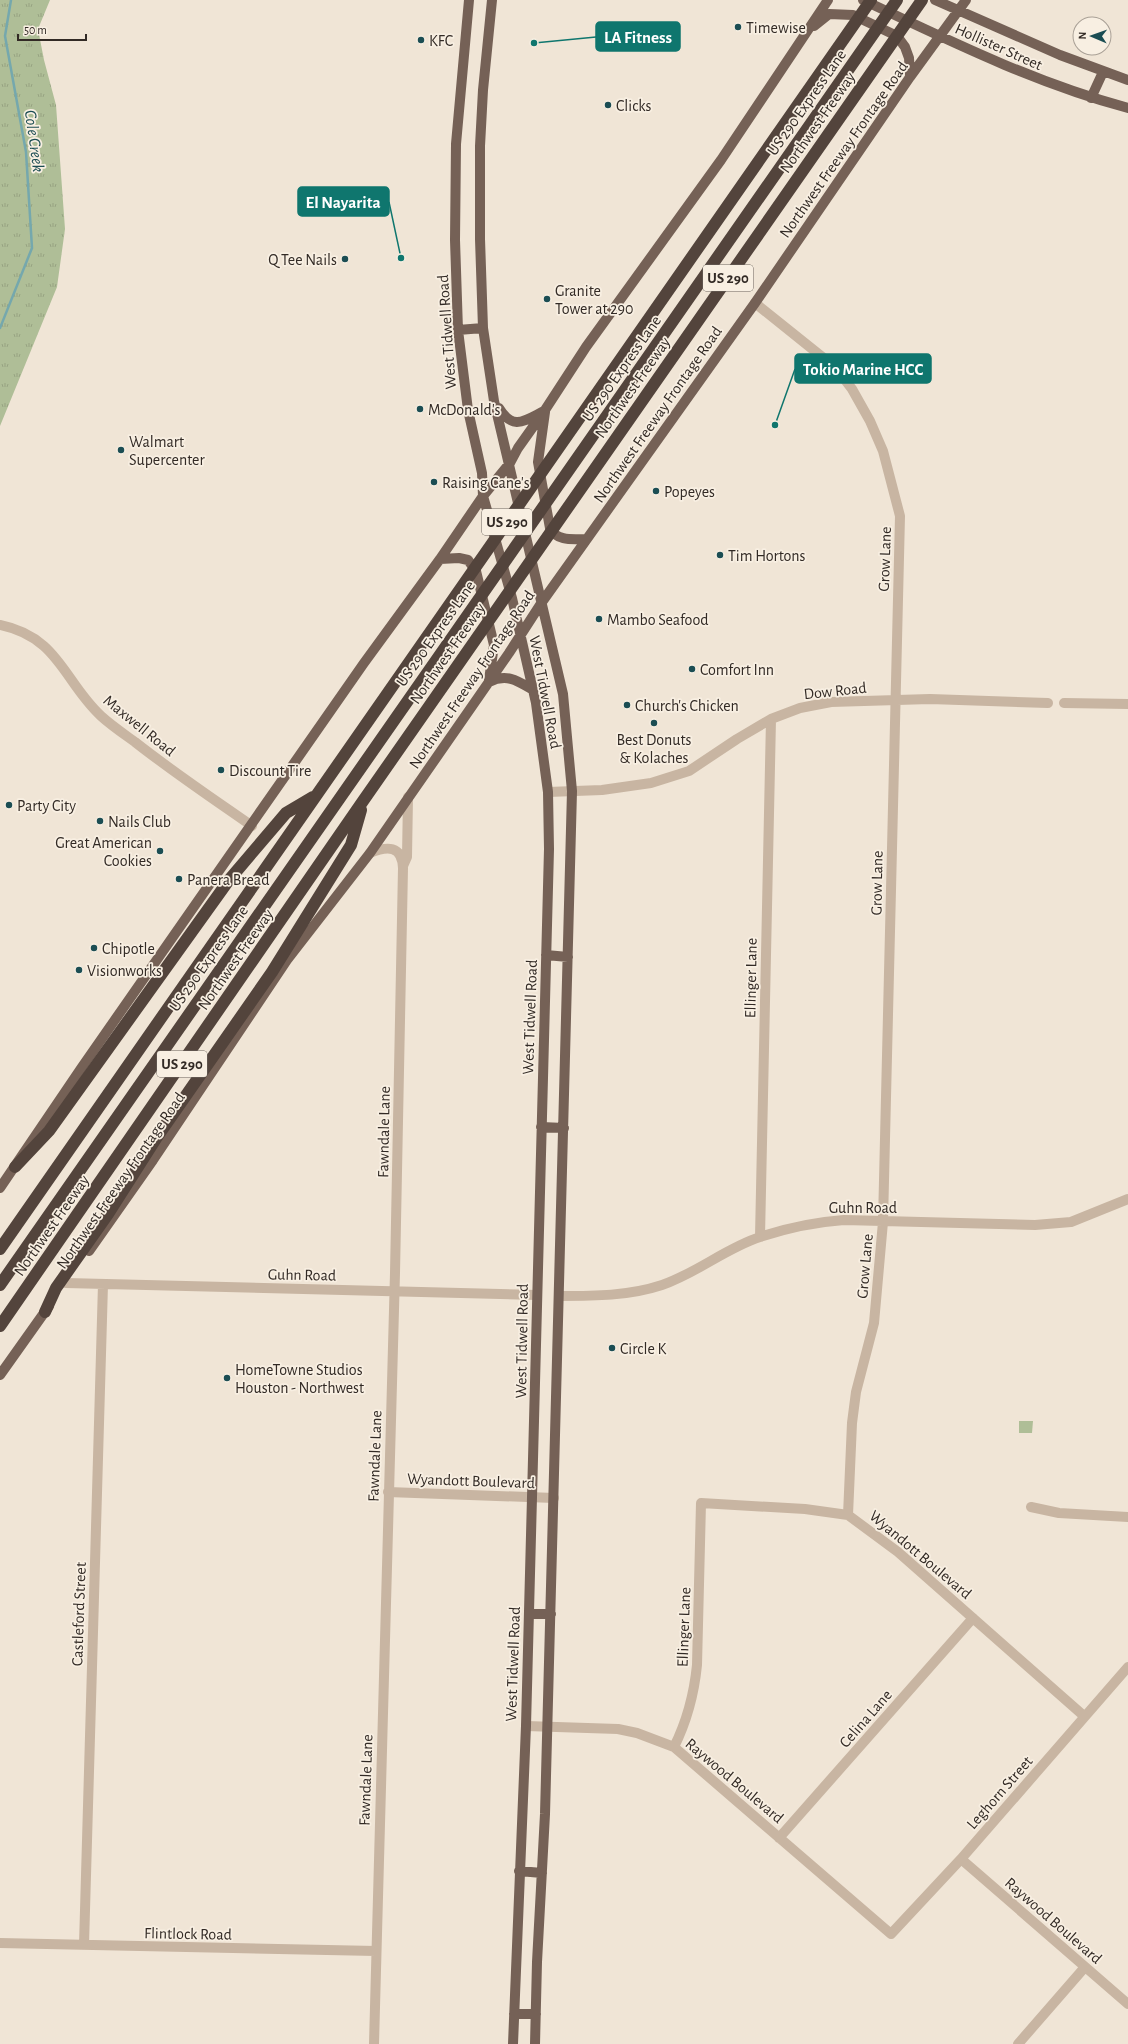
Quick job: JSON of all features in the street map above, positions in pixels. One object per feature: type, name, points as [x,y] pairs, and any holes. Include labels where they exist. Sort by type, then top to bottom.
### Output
[{"type":"highway","name":"Northwest Freeway","points":[[0,1249],[871,0]]},
{"type":"highway","name":"US 290 Express Lane","points":[[0,1285],[896,0]]},
{"type":"highway","name":"Northwest Freeway","points":[[0,1326],[363,801],[922,0]]},
{"type":"highway","points":[[15,1167],[49,1130],[229,880],[286,813],[317,794]]},
{"type":"highway","points":[[45,1312],[56,1288],[108,1214],[157,1137],[272,972],[351,845],[363,801]]},
{"type":"main road","name":"West Tidwell Road","points":[[469,0],[456,144],[455,240],[458,330],[467,403],[482,473],[483,496],[533,690],[548,792],[549,849],[526,1726],[513,2044]]},
{"type":"main road","name":"West Tidwell Road","points":[[492,0],[484,70],[480,146],[480,239],[483,328],[494,401],[510,463],[563,694],[572,791],[548,1726],[537,1962],[535,2044]]},
{"type":"main road","points":[[0,1188],[82,1067],[364,664],[440,559],[483,496],[510,463],[518,448],[546,410],[586,348],[721,160],[828,0]]},
{"type":"main road","name":"Hollister Street","points":[[863,0],[1018,72],[1090,98],[1128,108]]},
{"type":"main road","name":"Hollister Street","points":[[935,0],[957,11],[1103,72],[1128,80]]},
{"type":"main road","name":"Northwest Freeway Frontage Road","points":[[0,1375],[153,1160],[287,960],[370,853],[489,682],[542,602],[755,303],[910,77],[966,0]]},
{"type":"main road","points":[[807,30],[829,14],[853,15],[897,36],[905,47],[909,58],[910,77]]},
{"type":"main road","points":[[1090,98],[1103,72]]},
{"type":"main road","points":[[458,330],[483,328]]},
{"type":"main road","points":[[494,401],[505,418],[516,423],[522,422],[546,410]]},
{"type":"main road","points":[[546,410],[538,462],[550,528],[554,534],[560,538],[587,539]]},
{"type":"main road","points":[[440,559],[459,558],[468,560],[476,571],[494,645],[489,682]]},
{"type":"main road","points":[[489,682],[498,677],[506,678],[517,680],[533,690]]},
{"type":"main road","points":[[546,955],[568,957]]},
{"type":"main road","points":[[541,1127],[564,1128]]},
{"type":"main road","points":[[529,1614],[551,1614]]},
{"type":"main road","points":[[519,1871],[542,1873]]},
{"type":"main road","points":[[514,2014],[536,2014]]},
{"type":"street","name":"Grow Lane","points":[[755,303],[836,368],[852,389],[870,420],[883,451],[900,516],[894,700],[883,1222],[874,1323],[856,1392],[854,1408],[848,1515]]},
{"type":"street","name":"Maxwell Road","points":[[0,625],[10,627],[42,643],[65,668],[84,696],[101,716],[165,765],[252,826]]},
{"type":"street","name":"Dow Road","points":[[548,792],[602,790],[651,783],[689,771],[737,739],[771,719],[800,708],[831,702],[930,699],[1048,703]]},
{"type":"street","points":[[1064,703],[1128,704]]},
{"type":"street","name":"Ellinger Lane","points":[[760,1237],[771,719]]},
{"type":"street","name":"Fawndale Lane","points":[[403,868],[407,857],[408,798]]},
{"type":"street","name":"Fawndale Lane","points":[[370,853],[380,849],[392,848],[398,853],[402,860],[403,868],[394,1292],[374,2044]]},
{"type":"street","name":"Guhn Road","points":[[560,1296],[597,1296],[638,1292],[681,1276],[760,1237],[820,1222],[844,1220],[883,1222],[929,1221],[1035,1225],[1071,1222],[1128,1199]]},
{"type":"street","name":"Guhn Road","points":[[66,1283],[537,1296]]},
{"type":"street","name":"Castleford Street","points":[[84,1945],[103,1284]]},
{"type":"street","name":"Wyandott Boulevard","points":[[388,1492],[554,1498]]},
{"type":"street","name":"Ellinger Lane","points":[[674,1748],[683,1729],[695,1688],[697,1665],[701,1503]]},
{"type":"street","name":"Wyandott Boulevard","points":[[701,1503],[805,1509],[848,1515],[898,1552],[1084,1716]]},
{"type":"street","points":[[1031,1507],[1059,1513],[1128,1517]]},
{"type":"street","name":"Celina Lane","points":[[779,1838],[973,1618]]},
{"type":"street","name":"Leghorn Street","points":[[891,1934],[961,1859],[1084,1716],[1127,1670]]},
{"type":"street","name":"Raywood Boulevard","points":[[526,1726],[618,1729],[637,1733],[674,1748],[891,1934]]},
{"type":"street","name":"Raywood Boulevard","points":[[961,1859],[1128,2004]]},
{"type":"street","name":"Flintlock Road","points":[[0,1943],[376,1951]]},
{"type":"street","points":[[1018,2044],[1085,1966]]},
{"type":"green space","points":[[0,0],[50,0],[38,29],[44,60],[56,105],[65,229],[57,287],[0,426]]},
{"type":"green space","points":[[1019,1421],[1033,1421],[1032,1433],[1019,1433]]},
{"type":"waterway","name":"Cole Creek","points":[[0,328],[32,248],[26,152],[5,36],[11,0]]},
{"type":"place","name":"Timewise","points":[[738,27]]},
{"type":"place","name":"KFC","points":[[421,40]]},
{"type":"place","name":"LA Fitness","points":[[534,43]]},
{"type":"place","name":"Clicks","points":[[608,105]]},
{"type":"place","name":"El Nayarita","points":[[401,258]]},
{"type":"place","name":"Q Tee Nails","points":[[345,259]]},
{"type":"place","name":"Granite Tower at 290","points":[[547,299]]},
{"type":"place","name":"McDonald's","points":[[420,409]]},
{"type":"place","name":"Tokio Marine HCC","points":[[775,425]]},
{"type":"place","name":"Walmart Supercenter","points":[[121,450]]},
{"type":"place","name":"Raising Cane's","points":[[434,482]]},
{"type":"place","name":"Popeyes","points":[[656,491]]},
{"type":"place","name":"Tim Hortons","points":[[720,555]]},
{"type":"place","name":"Mambo Seafood","points":[[599,619]]},
{"type":"place","name":"Comfort Inn","points":[[692,669]]},
{"type":"place","name":"Church's Chicken","points":[[627,705]]},
{"type":"place","name":"Best Donuts & Kolaches","points":[[654,723]]},
{"type":"place","name":"Discount Tire","points":[[221,770]]},
{"type":"place","name":"Party City","points":[[9,805]]},
{"type":"place","name":"Nails Club","points":[[100,821]]},
{"type":"place","name":"Great American Cookies","points":[[160,851]]},
{"type":"place","name":"Panera Bread","points":[[179,879]]},
{"type":"place","name":"Chipotle","points":[[94,948]]},
{"type":"place","name":"Visionworks","points":[[79,970]]},
{"type":"place","name":"Circle K","points":[[612,1348]]},
{"type":"place","name":"HomeTowne Studios Houston - Northwest","points":[[227,1378]]}]
